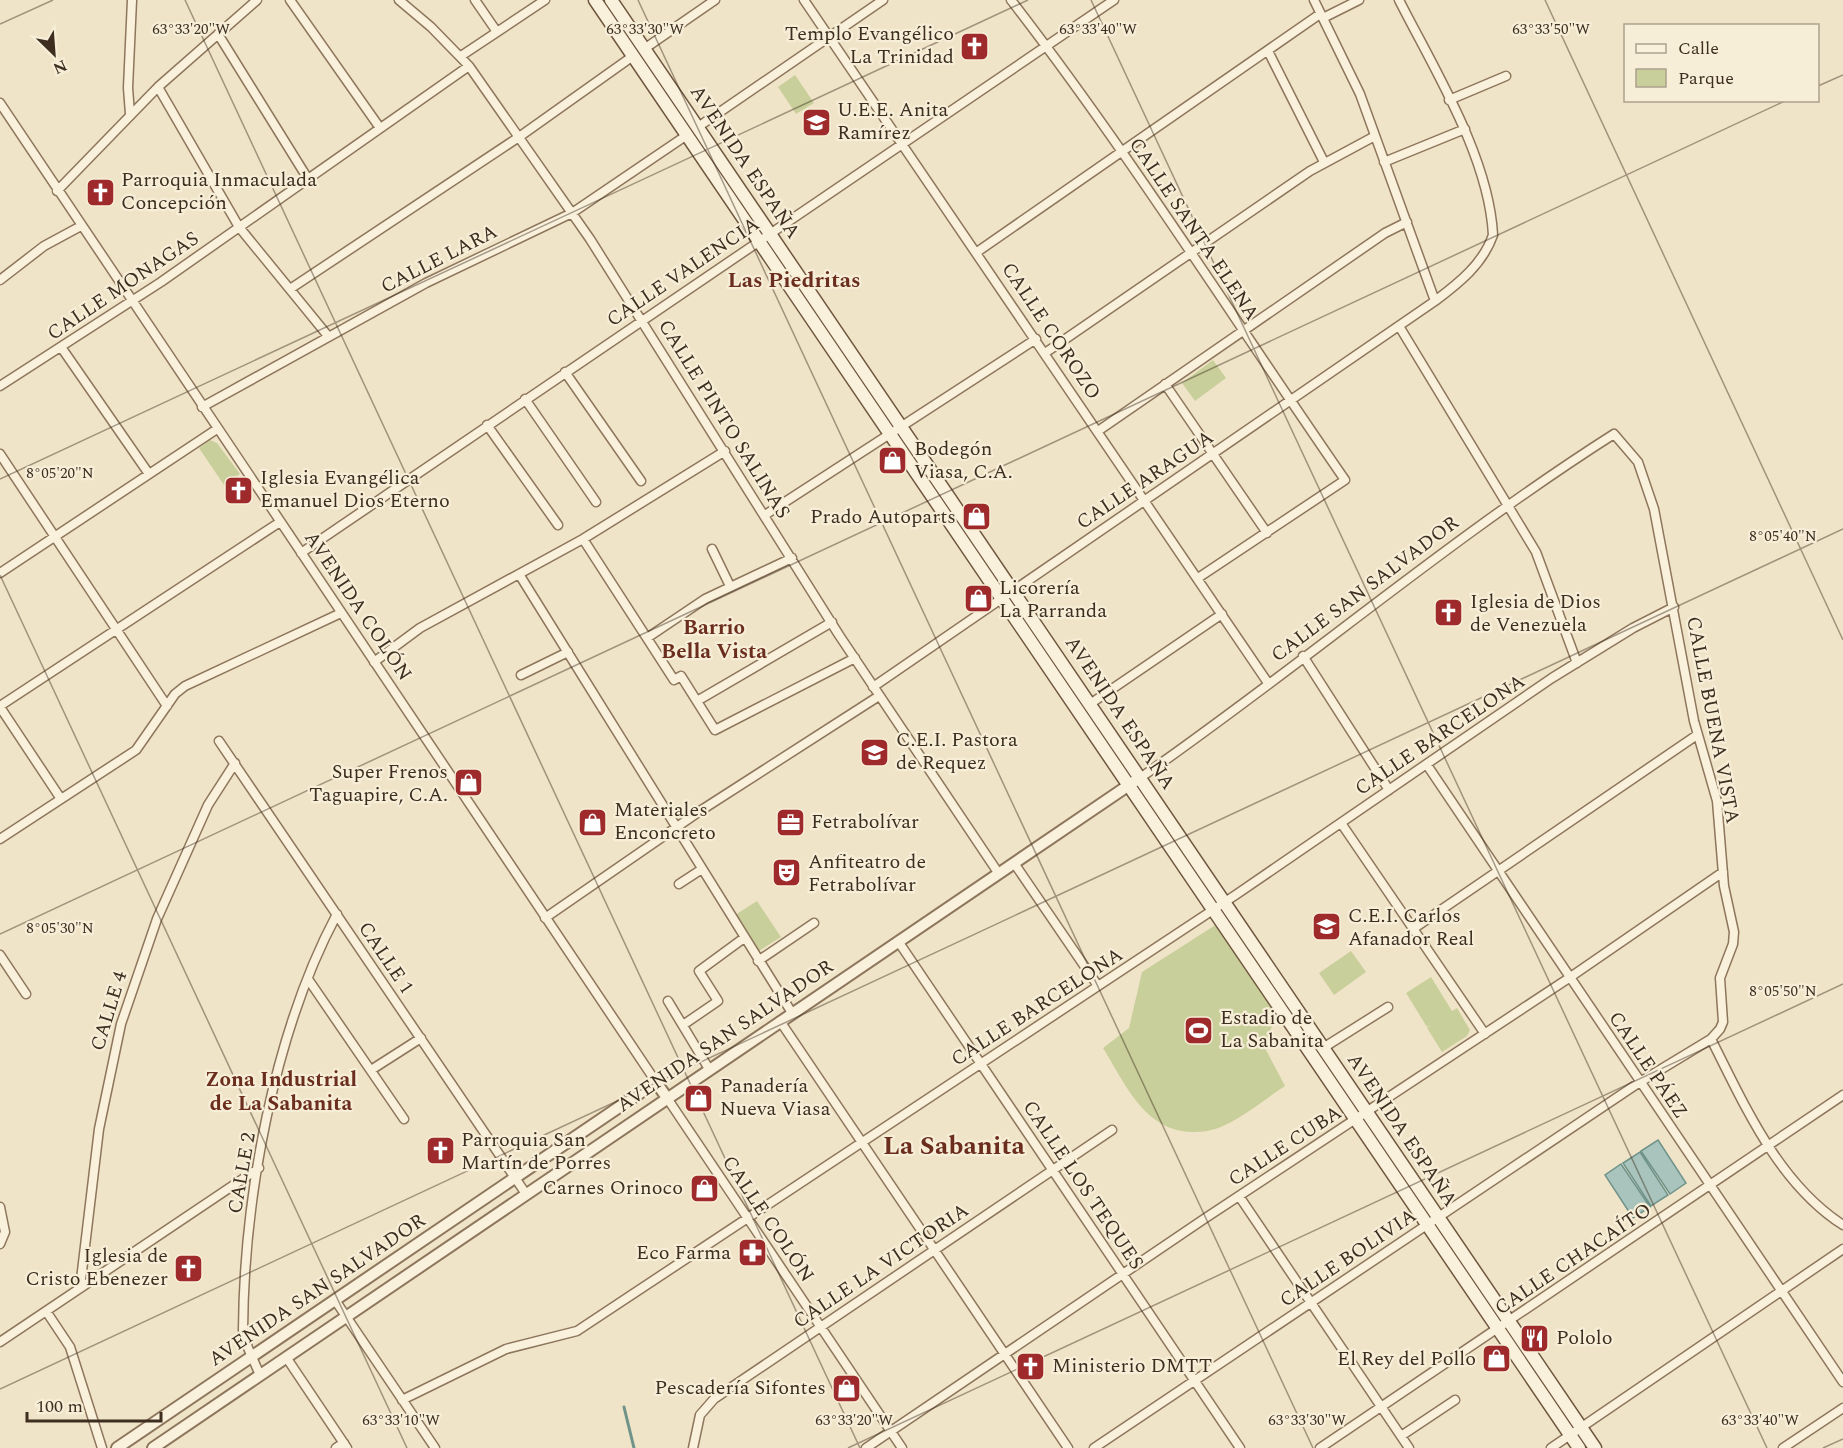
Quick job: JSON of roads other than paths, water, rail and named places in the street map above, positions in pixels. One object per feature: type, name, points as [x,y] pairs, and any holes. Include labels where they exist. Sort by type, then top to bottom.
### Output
[{"type":"main road","name":"AVENIDA ESPAÑA","points":[[595,0],[1579,1448]]},
{"type":"main road","name":"AVENIDA ESPAÑA","points":[[611,0],[1595,1448]]},
{"type":"street","points":[[57,191],[158,87],[257,0]]},
{"type":"street","points":[[290,0],[380,128]]},
{"type":"street","name":"CALLE PINTO SALINAS","points":[[399,0],[461,56],[572,213],[642,319],[873,687],[999,874]]},
{"type":"street","points":[[475,0],[497,32]]},
{"type":"street","points":[[461,56],[545,0]]},
{"type":"street","points":[[644,49],[716,0]]},
{"type":"street","name":"CALLE COROZO","points":[[804,0],[1268,682]]},
{"type":"street","points":[[698,127],[883,0]]},
{"type":"street","name":"CALLE SANTA ELENA","points":[[1011,0],[1121,151],[1345,480],[1267,532]]},
{"type":"street","name":"CALLE VALENCIA","points":[[301,553],[1114,0]]},
{"type":"street","points":[[1314,0],[1354,80],[1435,301]]},
{"type":"street","points":[[977,252],[1268,51],[1322,16],[1359,0]]},
{"type":"street","name":"CALLE ARAGUA","points":[[873,687],[1399,326],[1470,273],[1486,252],[1493,235],[1479,169],[1465,129],[1399,0]]},
{"type":"street","points":[[129,2],[130,114]]},
{"type":"street","points":[[218,34],[308,179]]},
{"type":"street","points":[[1268,51],[1324,162]]},
{"type":"street","points":[[290,289],[519,137],[633,56]]},
{"type":"street","name":"CALLE MONAGAS","points":[[0,386],[131,301],[469,66]]},
{"type":"street","points":[[1449,100],[1506,76]]},
{"type":"street","points":[[158,87],[239,227],[328,336]]},
{"type":"street","name":"AVENIDA COLÓN","points":[[0,103],[667,1098]]},
{"type":"street","points":[[1384,162],[1465,129]]},
{"type":"street","name":"CALLE LARA","points":[[202,407],[426,283],[572,213],[687,135]]},
{"type":"street","points":[[1045,353],[1324,162],[1375,136]]},
{"type":"street","points":[[1098,431],[1385,233],[1407,222]]},
{"type":"street","points":[[0,280],[44,246],[81,226]]},
{"type":"street","points":[[1399,326],[1508,504],[1543,567],[1577,663]]},
{"type":"street","points":[[765,515],[903,428],[1036,339]]},
{"type":"street","points":[[60,347],[148,474]]},
{"type":"street","points":[[565,372],[641,482]]},
{"type":"street","points":[[1165,384],[1267,532],[1198,578]]},
{"type":"street","points":[[525,399],[596,502]]},
{"type":"street","points":[[487,425],[558,525]]},
{"type":"street","points":[[0,573],[217,429]]},
{"type":"street","name":"CALLE SAN SALVADOR","points":[[1140,778],[1508,504],[1614,434]]},
{"type":"street","name":"CALLE BUENA VISTA","points":[[1614,434],[1633,453],[1644,476],[1674,607],[1697,735],[1716,795],[1723,872],[1734,937],[1720,978],[1723,1022],[1711,1039]]},
{"type":"street","points":[[374,662],[420,628],[583,539],[725,451]]},
{"type":"street","points":[[0,454],[167,705]]},
{"type":"street","points":[[61,799],[0,706],[280,522]]},
{"type":"street","points":[[583,539],[674,680],[681,676],[715,730],[855,658]]},
{"type":"street","points":[[712,549],[730,586]]},
{"type":"street","points":[[647,638],[705,599],[792,558]]},
{"type":"street","points":[[519,574],[792,1013]]},
{"type":"street","name":"CALLE BARCELONA","points":[[402,1400],[506,1350],[577,1331],[1098,987],[1577,663],[1633,628],[1674,607]]},
{"type":"street","points":[[0,839],[136,750],[175,694],[195,680],[341,613]]},
{"type":"street","points":[[1090,704],[1222,614]]},
{"type":"street","points":[[697,701],[832,622]]},
{"type":"street","points":[[521,675],[568,652]]},
{"type":"street","points":[[1303,656],[1389,790]]},
{"type":"street","points":[[545,918],[676,828],[879,696]]},
{"type":"street","points":[[1413,929],[1697,735]]},
{"type":"street","name":"CALLE 1","points":[[219,741],[526,1194]]},
{"type":"street","name":"CALLE 4","points":[[80,1288],[99,1130],[121,1024],[157,919],[208,805],[235,763]]},
{"type":"street","name":"CALLE PÁEZ","points":[[1427,765],[1843,1382]]},
{"type":"street","name":"AVENIDA SAN SALVADOR","points":[[153,1448],[1140,778]]},
{"type":"street","points":[[1341,823],[1485,1034]]},
{"type":"street","points":[[1014,864],[1098,987]]},
{"type":"street","points":[[679,884],[702,869]]},
{"type":"street","name":"CALLE CUBA","points":[[866,1448],[1239,1196],[1569,978],[1723,872]]},
{"type":"street","name":"CALLE 2","points":[[260,1375],[245,1340],[243,1316],[249,1228],[259,1168],[287,1038],[323,940],[337,914]]},
{"type":"street","points":[[758,961],[814,923]]},
{"type":"street","points":[[683,1024],[718,1001],[699,971],[744,938]]},
{"type":"street","name":"CALLE LOS TEQUES","points":[[898,941],[1240,1448]]},
{"type":"street","points":[[0,955],[4,968],[26,994]]},
{"type":"street","points":[[308,979],[404,1119]]},
{"type":"street","points":[[668,1001],[709,1069]]},
{"type":"street","points":[[1323,1048],[1388,1007]]},
{"type":"street","points":[[780,1021],[1068,1448]]},
{"type":"street","points":[[371,1070],[421,1038]]},
{"type":"street","points":[[1711,1039],[1769,1147],[1813,1201],[1843,1226]]},
{"type":"street","name":"CALLE BOLIVIA","points":[[1094,1448],[1640,1082],[1711,1039]]},
{"type":"street","name":"AVENIDA SAN SALVADOR","points":[[117,1448],[656,1082]]},
{"type":"street","name":"CALLE CHACAÍTO","points":[[1320,1448],[1843,1095]]},
{"type":"street","name":"CALLE COLÓN","points":[[667,1098],[902,1448]]},
{"type":"street","name":"CALLE LA VICTORIA","points":[[693,1448],[697,1425],[708,1405],[820,1326],[1112,1130]]},
{"type":"street","points":[[0,1342],[259,1168]]},
{"type":"street","points":[[1239,1196],[1409,1448]]},
{"type":"street","points":[[0,1207],[5,1232],[0,1244]]},
{"type":"street","points":[[1551,1448],[1843,1249]]},
{"type":"street","points":[[335,1300],[435,1448]]},
{"type":"street","points":[[46,1311],[70,1347],[102,1448]]},
{"type":"street","points":[[286,1357],[345,1445],[336,1448]]},
{"type":"street","points":[[1401,1436],[1455,1400]]},
{"type":"street","points":[[1783,1448],[1843,1408]]},
{"type":"water","points":[[1658,1140],[1686,1183],[1670,1194],[1641,1151]]},
{"type":"water","points":[[1640,1152],[1668,1195],[1651,1206],[1623,1163]]},
{"type":"water","points":[[1621,1164],[1650,1207],[1633,1218],[1605,1175]]},
{"type":"waterway","points":[[624,1407],[634,1448]]},
{"type":"place","name":"Templo Evangélico La Trinidad","points":[[975,46]]},
{"type":"place","name":"U.E.E. Anita Ramírez","points":[[816,122]]},
{"type":"place","name":"Parroquia Inmaculada Concepción","points":[[100,192]]},
{"type":"place","name":"Bodegón Viasa, C.A.","points":[[893,461]]},
{"type":"place","name":"Iglesia Evangélica Emanuel Dios Eterno","points":[[239,490]]},
{"type":"place","name":"Prado Autoparts","points":[[977,517]]},
{"type":"place","name":"Licorería La Parranda","points":[[978,599]]},
{"type":"place","name":"Iglesia de Dios de Venezuela","points":[[1449,613]]},
{"type":"place","name":"C.E.I. Pastora de Requez","points":[[875,752]]},
{"type":"place","name":"Super Frenos Taguapire, C.A.","points":[[469,783]]},
{"type":"place","name":"Materiales Enconcreto","points":[[593,822]]},
{"type":"place","name":"Fetrabolívar","points":[[790,822]]},
{"type":"place","name":"Anfiteatro de Fetrabolívar","points":[[787,873]]},
{"type":"place","name":"C.E.I. Carlos Afanador Real","points":[[1327,927]]},
{"type":"place","name":"Estadio de La Sabanita","points":[[1199,1030]]},
{"type":"place","name":"Panadería Nueva Viasa","points":[[699,1098]]},
{"type":"place","name":"Parroquia San Martín de Porres","points":[[440,1151]]},
{"type":"place","name":"Carnes Orinoco","points":[[704,1188]]},
{"type":"place","name":"Eco Farma","points":[[752,1253]]},
{"type":"place","name":"Iglesia de Cristo Ebenezer","points":[[189,1268]]},
{"type":"place","name":"Pololo","points":[[1535,1338]]},
{"type":"place","name":"El Rey del Pollo","points":[[1497,1359]]},
{"type":"place","name":"Ministerio DMTT","points":[[1031,1366]]},
{"type":"place","name":"Pescadería Sifontes","points":[[847,1388]]},
{"type":"district","name":"Las Piedritas","points":[[794,280]]},
{"type":"district","name":"Barrio Bella Vista","points":[[714,640]]},
{"type":"district","name":"Zona Industrial de La Sabanita","points":[[281,1092]]},
{"type":"district","name":"La Sabanita","points":[[954,1146]]}]
